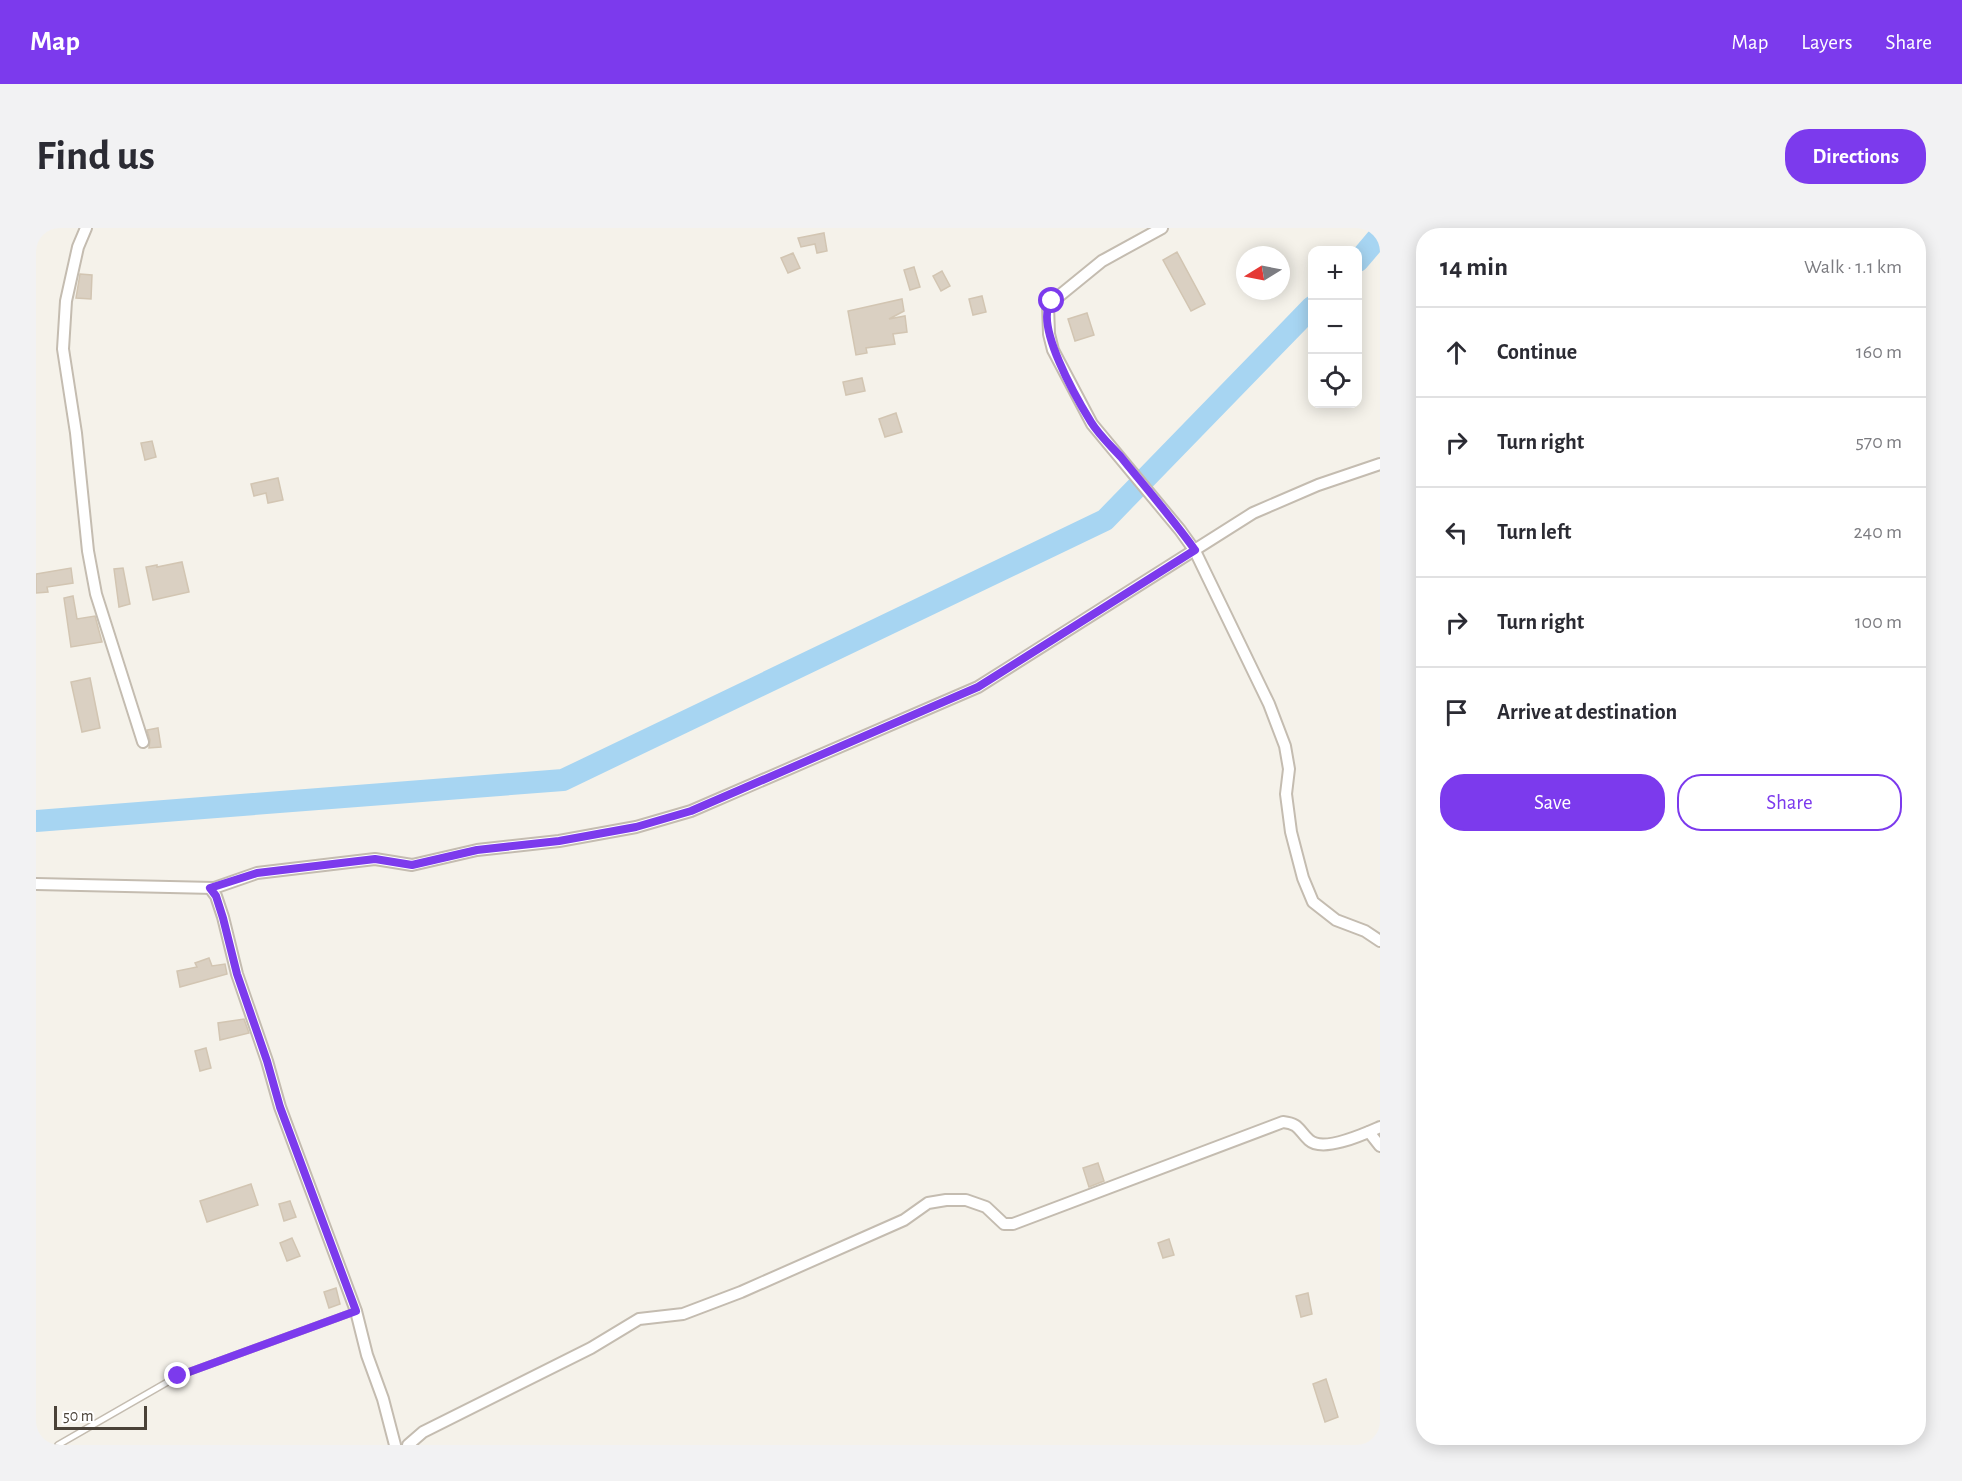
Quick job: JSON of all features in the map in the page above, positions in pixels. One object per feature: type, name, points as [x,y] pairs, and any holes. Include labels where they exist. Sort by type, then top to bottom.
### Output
[{"type":"street","points":[[86,228],[78,247],[66,301],[63,349],[76,433],[88,551],[96,594],[143,742]]},
{"type":"street","points":[[1162,228],[1102,261],[1048,305],[1049,334],[1053,350],[1092,424],[1195,550],[1269,704],[1286,746],[1289,769],[1286,794],[1291,832],[1303,878],[1313,902],[1336,920],[1365,931],[1380,940]]},
{"type":"street","points":[[36,884],[210,888],[257,873],[375,859],[412,865],[477,850],[559,841],[636,827],[691,811],[978,687],[1253,513],[1318,485],[1380,464]]},
{"type":"street","points":[[210,888],[216,896],[237,974],[280,1107],[356,1311],[395,1445]]},
{"type":"street","points":[[408,1445],[423,1432],[591,1348],[639,1319],[683,1314],[741,1292],[904,1220],[928,1203],[966,1200],[986,1207],[1004,1224],[1013,1224],[1283,1122],[1300,1127],[1310,1142],[1318,1145],[1327,1145],[1369,1132],[1380,1126]]},
{"type":"street","points":[[1369,1132],[1380,1146]]},
{"type":"lane","points":[[58,1445],[178,1376],[356,1311]]},
{"type":"building","points":[[824,233],[827,251],[817,253],[815,244],[801,247],[798,238]]},
{"type":"building","points":[[1177,252],[1205,304],[1191,311],[1163,260]]},
{"type":"building","points":[[793,253],[800,268],[788,273],[781,258]]},
{"type":"building","points":[[914,267],[920,287],[910,290],[904,270]]},
{"type":"building","points":[[942,271],[950,286],[941,291],[933,276]]},
{"type":"building","points":[[80,274],[92,275],[91,299],[76,298]]},
{"type":"building","points":[[982,296],[986,312],[973,315],[969,299]]},
{"type":"building","points":[[902,299],[904,311],[889,319],[905,316],[907,332],[893,334],[895,344],[866,348],[867,353],[856,355],[848,311]]},
{"type":"building","points":[[1087,313],[1094,335],[1075,341],[1068,319]]},
{"type":"building","points":[[862,378],[865,391],[846,395],[843,382]]},
{"type":"building","points":[[896,413],[902,432],[885,437],[879,419]]},
{"type":"building","points":[[152,441],[156,457],[145,460],[141,443]]},
{"type":"building","points":[[278,478],[283,500],[268,503],[266,493],[254,496],[251,484]]},
{"type":"building","points":[[182,562],[189,592],[153,600],[146,567]]},
{"type":"building","points":[[71,568],[73,583],[47,587],[48,592],[36,593],[36,574]]},
{"type":"building","points":[[123,568],[130,604],[119,607],[114,569]]},
{"type":"building","points":[[73,596],[77,619],[95,616],[102,642],[71,647],[64,598]]},
{"type":"building","points":[[90,678],[100,728],[82,732],[71,682]]},
{"type":"building","points":[[158,728],[161,747],[149,748],[150,740],[147,730]]},
{"type":"building","points":[[209,958],[212,966],[225,964],[227,974],[180,987],[177,971],[197,967],[195,963]]},
{"type":"building","points":[[244,1019],[249,1033],[220,1040],[218,1023]]},
{"type":"building","points":[[206,1048],[211,1068],[200,1071],[195,1051]]},
{"type":"building","points":[[1098,1163],[1104,1181],[1089,1187],[1083,1168]]},
{"type":"building","points":[[251,1184],[258,1205],[207,1222],[200,1201]]},
{"type":"building","points":[[290,1201],[296,1217],[284,1221],[279,1204]]},
{"type":"building","points":[[292,1238],[300,1256],[287,1261],[280,1243]]},
{"type":"building","points":[[1169,1239],[1174,1255],[1163,1258],[1158,1243]]},
{"type":"building","points":[[336,1288],[340,1304],[329,1308],[324,1292]]},
{"type":"building","points":[[1308,1293],[1312,1314],[1301,1317],[1296,1296]]},
{"type":"building","points":[[1326,1379],[1338,1417],[1325,1422],[1313,1384]]},
{"type":"waterway","points":[[1362,256],[1380,235]]},
{"type":"waterway","points":[[36,821],[563,780],[1105,520],[1308,311]]},
{"type":"route","points":[[178,1376],[356,1311],[280,1107],[237,974],[216,896],[210,888],[257,873],[375,859],[412,865],[477,850],[559,841],[636,827],[691,811],[978,687],[1195,550],[1092,424],[1053,350],[1047,310],[1052,301]]}]
